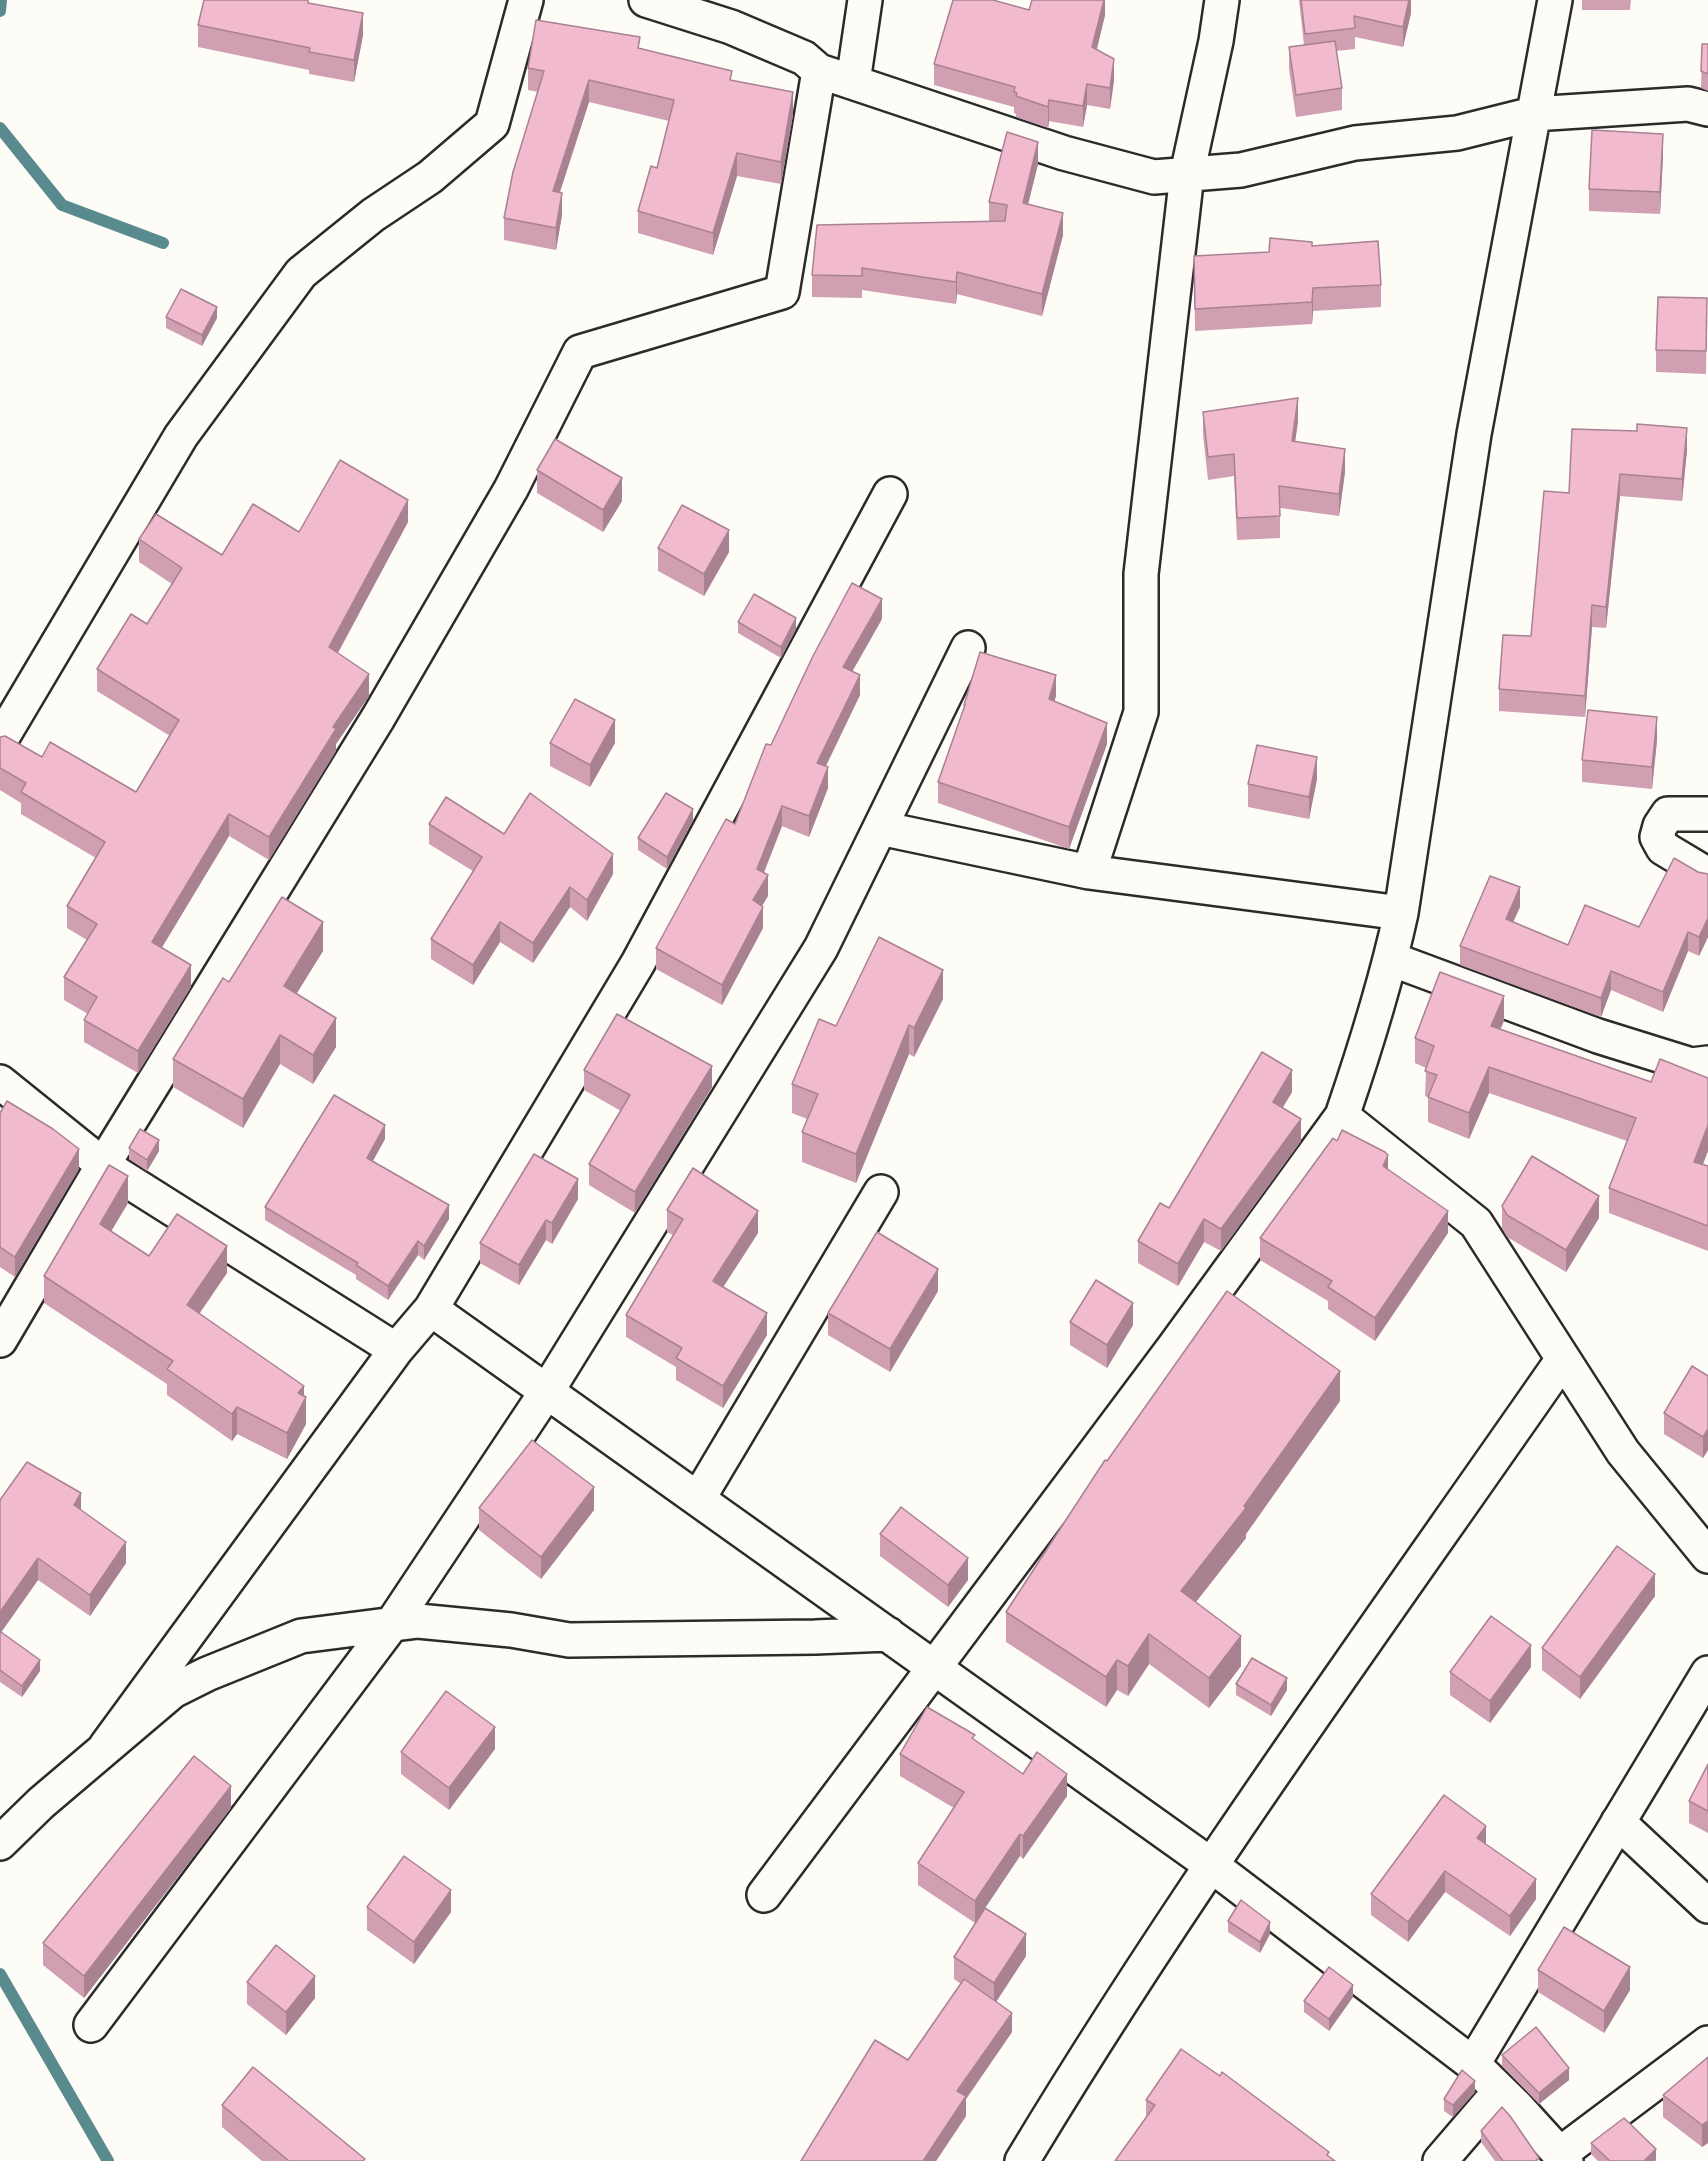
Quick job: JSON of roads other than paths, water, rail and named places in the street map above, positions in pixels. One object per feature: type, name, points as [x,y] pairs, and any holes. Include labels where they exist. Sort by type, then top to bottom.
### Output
[{"type":"street","points":[[0,741],[181,436],[301,273],[373,215],[430,177],[492,124],[526,0]]},
{"type":"street","points":[[646,0],[731,27],[804,58],[819,71],[1064,153],[1154,177],[1241,170],[1355,143],[1457,133],[1533,114],[1688,104],[1708,109]]},
{"type":"street","points":[[853,82],[865,0]]},
{"type":"street","points":[[1089,872],[1141,712],[1141,574],[1187,174],[1216,41],[1222,0]]},
{"type":"street","points":[[764,1895],[1174,1347],[1342,1116],[1370,1034],[1401,913],[1474,434],[1555,0]]},
{"type":"street","points":[[0,1340],[103,1165],[378,718],[511,489],[580,352],[782,292],[819,71]]},
{"type":"street","points":[[106,1746],[396,1350],[431,1309],[638,963],[890,494]]},
{"type":"street","points":[[91,2025],[392,1624],[547,1391],[821,948],[968,648]]},
{"type":"street","points":[[1708,814],[1668,814],[1660,826],[1657,837],[1663,848],[1708,875]]},
{"type":"street","points":[[880,828],[1089,872],[1401,913]]},
{"type":"street","points":[[1391,959],[1598,1036],[1691,1065],[1708,1063]]},
{"type":"street","points":[[0,1082],[103,1165],[396,1350]]},
{"type":"street","points":[[1342,1116],[1476,1223],[1623,1452],[1708,1556]]},
{"type":"street","points":[[698,1499],[881,1192]]},
{"type":"street","points":[[431,1309],[1211,1864],[1473,2064],[1563,2157],[1708,2043]]},
{"type":"street","points":[[1022,2161],[1085,2056],[1211,1864],[1563,1359]]},
{"type":"street","points":[[0,1843],[41,1803],[173,1691],[207,1674],[301,1636],[418,1620],[511,1630],[569,1640],[888,1634]]},
{"type":"street","points":[[1473,2064],[1708,1673]]},
{"type":"street","points":[[1618,1822],[1708,1906]]},
{"type":"street","points":[[1440,2161],[1500,2091]]},
{"type":"waterway","points":[[0,11],[1,0]]},
{"type":"waterway","points":[[0,128],[62,205],[163,243]]},
{"type":"waterway","points":[[0,1974],[108,2161]]}]
